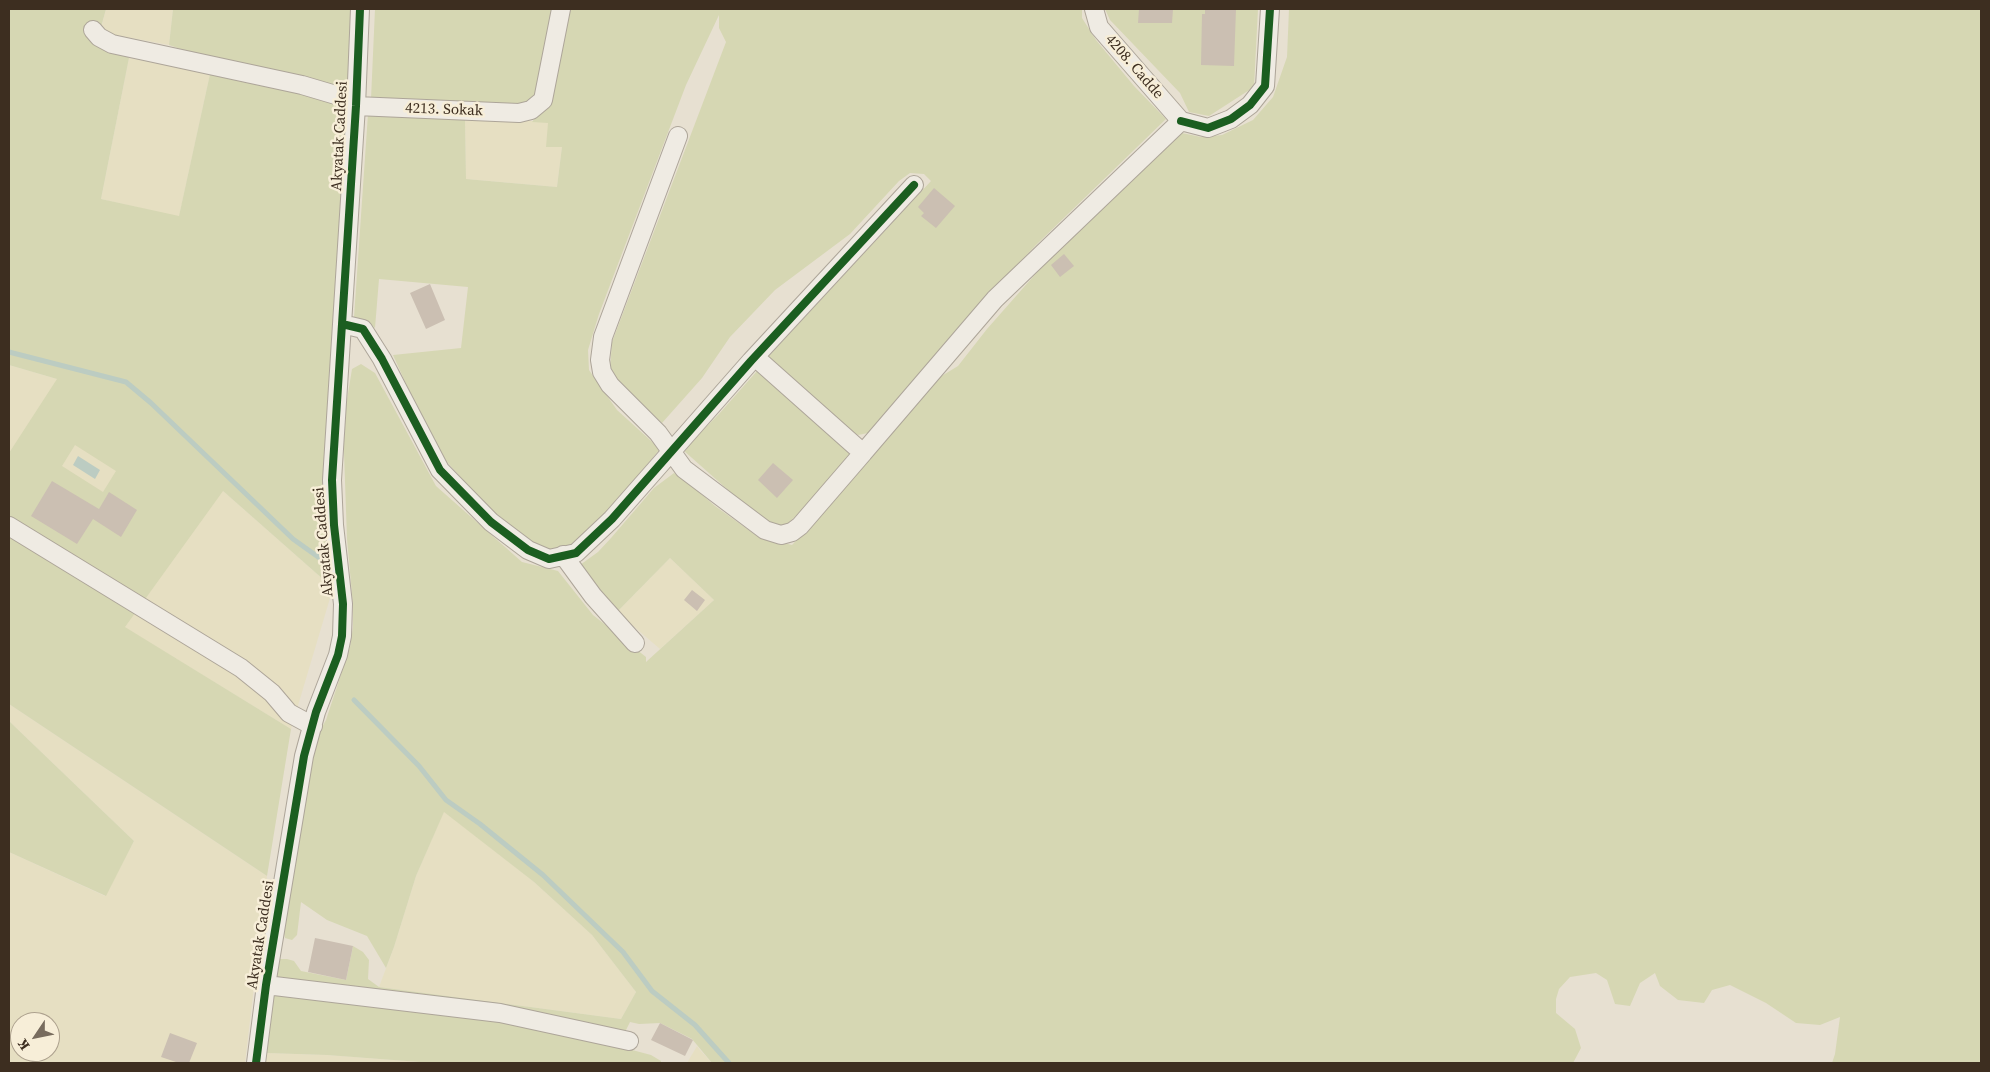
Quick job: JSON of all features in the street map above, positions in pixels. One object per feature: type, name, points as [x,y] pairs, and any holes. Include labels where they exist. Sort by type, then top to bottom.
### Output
[{"type":"street","name":"Akyatak Caddesi","points":[[256,1063],[266,985],[304,756],[312,726],[338,655],[342,636],[343,604],[334,524],[332,480],[356,103],[360,9]]},
{"type":"street","name":"4213. Sokak","points":[[93,30],[99,37],[112,44],[302,85],[356,103],[519,113],[532,110],[543,100],[561,9]]},
{"type":"street","name":"4208. Cadde","points":[[1094,9],[1099,27],[1181,121]]},
{"type":"street","points":[[678,136],[603,337],[600,360],[602,372],[610,385],[658,433],[684,469],[765,530],[781,535],[792,532],[800,526],[995,299],[1181,121],[1208,128],[1231,119],[1250,105],[1265,86],[1270,9]]},
{"type":"street","points":[[342,324],[364,330],[382,359],[440,470],[491,522],[528,550],[549,559],[576,553],[612,519],[755,357],[914,185]]},
{"type":"street","points":[[755,357],[863,454]]},
{"type":"street","points":[[9,526],[241,668],[272,693],[289,713],[312,726]]},
{"type":"street","points":[[563,555],[593,596],[635,643]]},
{"type":"street","points":[[266,985],[500,1013],[629,1041]]},
{"type":"shaded area","points":[[106,9],[173,9],[169,45],[100,32]]},
{"type":"shaded area","points":[[129,58],[210,74],[179,217],[101,199]]},
{"type":"shaded area","points":[[465,117],[548,122],[562,147],[557,187],[466,179]]},
{"type":"shaded area","points":[[9,365],[57,379],[223,491],[333,588],[291,729],[9,557]]},
{"type":"shaded area","points":[[78,456],[100,470],[95,479],[73,465]]},
{"type":"shaded area","points":[[670,558],[714,600],[660,649],[617,612]]},
{"type":"shaded area","points":[[9,704],[267,876],[245,1063],[9,1063],[9,852],[105,896],[134,841],[9,721]]},
{"type":"shaded area","points":[[444,811],[534,882],[592,935],[636,992],[621,1019],[379,987],[394,947],[416,876]]},
{"type":"shaded area","points":[[697,1046],[700,1050],[712,1063],[687,1063]]},
{"type":"shaded area","points":[[266,1053],[327,1055],[433,1063],[265,1063]]},
{"type":"green space","points":[[9,9],[106,9],[100,31],[118,35],[126,45],[129,58],[101,199],[179,216],[210,74],[287,89],[345,105],[351,113],[333,588],[223,491],[125,627],[291,729],[267,876],[9,704],[9,453],[57,379],[9,365]],"holes":[[[75,445],[116,471],[103,492],[62,466]]]},
{"type":"green space","points":[[173,9],[353,9],[350,95],[192,53],[169,45]]},
{"type":"green space","points":[[375,9],[553,9],[539,95],[518,108],[371,99]]},
{"type":"green space","points":[[568,9],[1082,9],[1082,18],[1096,40],[1134,86],[1166,119],[1036,245],[983,301],[868,433],[858,435],[841,425],[768,357],[931,181],[924,174],[910,173],[899,181],[850,234],[775,290],[730,337],[702,378],[662,423],[618,382],[610,369],[612,342],[726,42],[719,28],[719,15],[686,85],[599,314],[588,350],[589,370],[617,410],[660,449],[597,525],[577,542],[557,550],[537,548],[506,527],[435,449],[393,355],[461,348],[468,287],[379,279],[375,328],[366,320],[354,317],[368,114],[465,117],[466,179],[557,187],[562,147],[546,147],[548,123],[532,122],[548,101]]},
{"type":"green space","points":[[1105,9],[1258,9],[1254,87],[1209,116],[1189,112],[1180,93],[1110,20]]},
{"type":"green space","points":[[1289,9],[1981,9],[1981,1063],[1832,1063],[1840,1017],[1820,1025],[1796,1023],[1766,1003],[1730,985],[1712,990],[1704,1003],[1678,1000],[1660,986],[1655,973],[1640,983],[1630,1006],[1615,1004],[1607,980],[1596,973],[1570,977],[1559,989],[1556,999],[1556,1013],[1575,1029],[1581,1048],[1573,1063],[712,1063],[692,1039],[660,1023],[639,1024],[630,1022],[625,1032],[274,980],[278,959],[287,959],[294,961],[301,971],[346,980],[353,946],[363,952],[369,960],[368,979],[379,987],[621,1019],[636,992],[592,935],[534,882],[444,812],[416,876],[386,968],[367,936],[327,920],[301,902],[297,935],[292,940],[285,938],[283,929],[306,790],[319,732],[326,720],[350,647],[353,627],[347,539],[343,424],[352,369],[361,364],[375,373],[436,486],[522,562],[558,571],[593,615],[646,657],[646,662],[714,600],[670,558],[617,612],[607,602],[580,565],[598,552],[654,488],[674,473],[757,536],[792,545],[826,509],[935,380],[958,366],[987,329],[1061,245],[1182,133],[1201,137],[1222,135],[1253,120],[1273,97],[1287,57]]},
{"type":"green space","points":[[757,371],[771,380],[853,456],[815,498],[784,527],[772,529],[683,450],[719,414]]},
{"type":"green space","points":[[9,721],[134,841],[106,896],[9,852]]},
{"type":"green space","points":[[272,992],[557,1030],[651,1055],[661,1061],[661,1063],[433,1063],[327,1055],[266,1053]]},
{"type":"building","points":[[1139,9],[1173,9],[1172,23],[1138,23]]},
{"type":"building","points":[[1205,9],[1236,9],[1234,66],[1201,65],[1202,14],[1205,14]]},
{"type":"building","points":[[934,188],[955,206],[936,228],[921,216],[924,213],[918,207]]},
{"type":"building","points":[[1064,254],[1074,266],[1060,277],[1051,265]]},
{"type":"building","points":[[430,284],[445,320],[426,329],[410,293]]},
{"type":"building","points":[[773,463],[793,480],[777,498],[758,480]]},
{"type":"building","points":[[52,481],[99,509],[109,492],[137,510],[121,537],[93,519],[77,544],[31,516]]},
{"type":"building","points":[[692,590],[705,600],[697,611],[684,600]]},
{"type":"building","points":[[315,938],[353,946],[346,980],[308,972]]},
{"type":"building","points":[[660,1023],[693,1040],[685,1056],[651,1040]]},
{"type":"building","points":[[170,1033],[197,1043],[189,1063],[179,1063],[161,1057]]},
{"type":"waterway","points":[[9,352],[126,382],[151,403],[293,539],[328,564]]},
{"type":"waterway","points":[[354,700],[419,766],[446,800],[480,824],[543,875],[623,952],[652,991],[695,1025],[729,1063]]},
{"type":"cycle path","points":[[256,1063],[266,985],[304,756],[316,712],[338,655],[342,636],[343,604],[334,525],[332,480],[356,106],[360,9]]},
{"type":"cycle path","points":[[1181,121],[1208,128],[1231,119],[1250,105],[1265,86],[1270,9]]},
{"type":"cycle path","points":[[342,324],[363,329],[382,359],[440,470],[491,522],[528,550],[549,559],[576,553],[612,519],[751,361],[914,185]]}]
